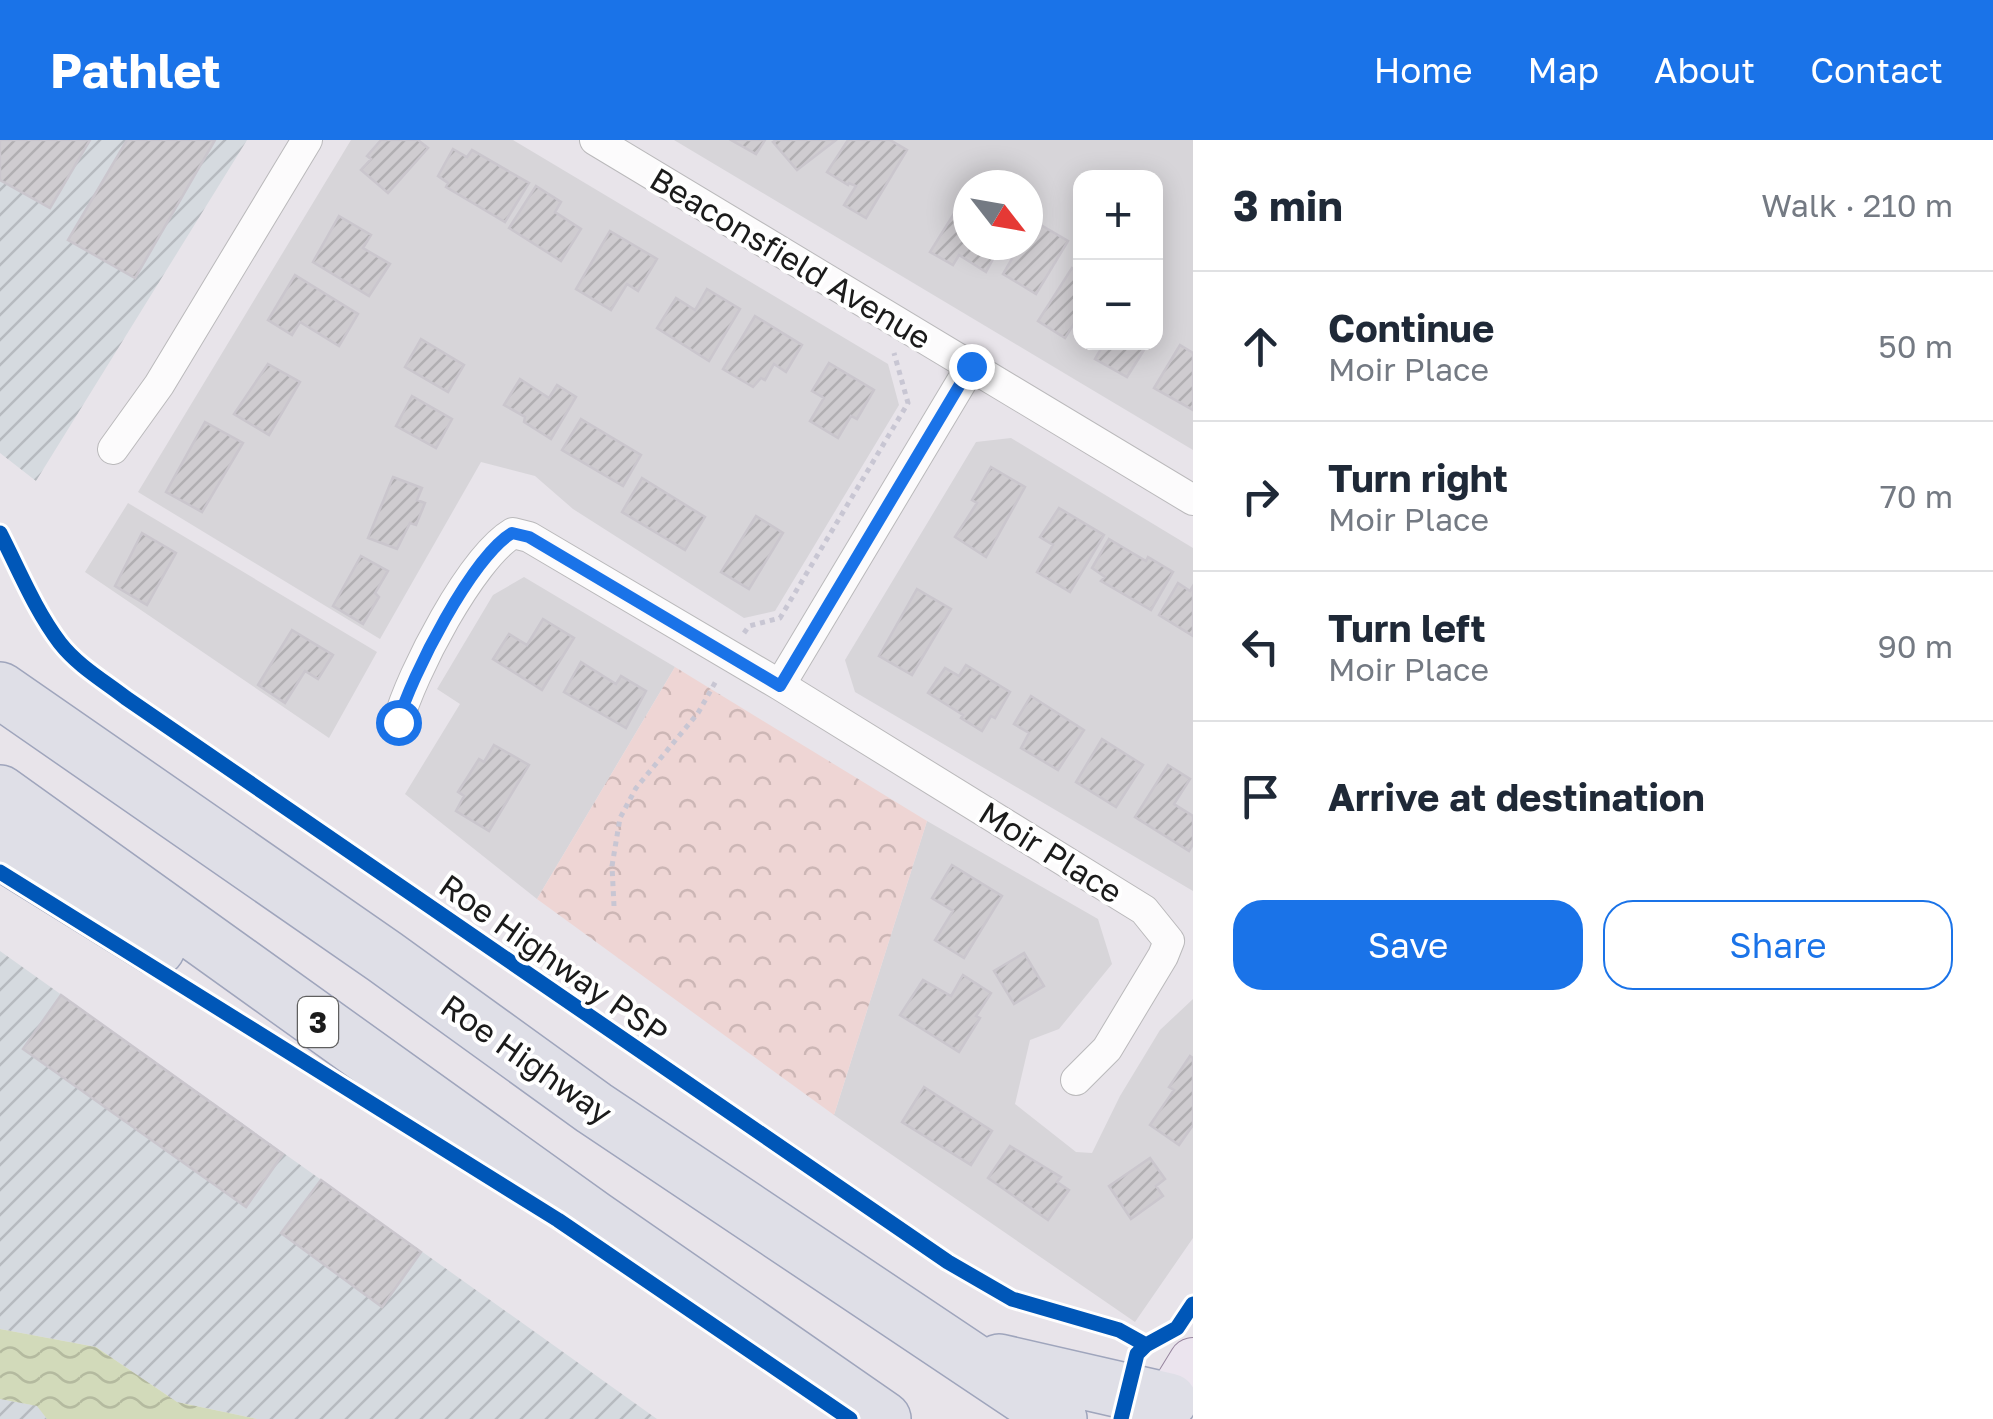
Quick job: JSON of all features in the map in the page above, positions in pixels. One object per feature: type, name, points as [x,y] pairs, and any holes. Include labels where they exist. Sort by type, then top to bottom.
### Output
[{"type":"highway","name":"Roe Highway","points":[[0,690],[385,957],[594,1108],[1059,1419]]},
{"type":"highway","name":"3","points":[[0,794],[593,1218],[883,1419]]},
{"type":"highway","points":[[0,851],[593,1218]]},
{"type":"highway","points":[[972,1358],[1028,1366],[1076,1382],[1173,1394]]},
{"type":"street","points":[[113,449],[159,385],[307,140]]},
{"type":"street","name":"Beaconsfield Avenue","points":[[595,140],[1193,500]]},
{"type":"street","points":[[780,686],[971,366]]},
{"type":"street","name":"Moir Place","points":[[398,722],[415,673],[470,581],[499,541],[512,533],[529,537],[1144,910],[1168,941],[1163,956],[1106,1049],[1076,1080]]},
{"type":"path","points":[[614,906],[614,837],[627,802],[698,713],[748,626],[780,618],[908,402],[892,356],[900,342]]},
{"type":"shaded area","points":[[0,140],[247,140],[36,481],[0,453]]},
{"type":"shaded area","points":[[351,140],[513,140],[888,364],[899,405],[775,611],[744,618],[573,509],[535,476],[481,462],[380,639],[138,492]]},
{"type":"shaded area","points":[[674,140],[1193,140],[1193,450]]},
{"type":"shaded area","points":[[1011,438],[1193,548],[1193,891],[855,692],[845,660],[976,442]]},
{"type":"shaded area","points":[[128,503],[377,652],[329,738],[85,572]]},
{"type":"shaded area","points":[[524,577],[675,667],[537,899],[405,794],[460,704],[437,689],[493,595]]},
{"type":"shaded area","points":[[927,821],[1098,919],[1112,964],[1059,1029],[1030,1040],[1015,1104],[1076,1152],[1092,1153],[1120,1096],[1160,1030],[1193,999],[1193,1238],[1135,1322],[834,1115]]},
{"type":"shaded area","points":[[0,951],[657,1419],[257,1419],[177,1402],[96,1347],[0,1329]]},
{"type":"shaded area","points":[[0,1399],[38,1406],[47,1419],[0,1419]]},
{"type":"green space","points":[[675,667],[927,821],[834,1115],[537,899]]},
{"type":"water","points":[[0,1329],[96,1347],[177,1402],[257,1419],[47,1419],[37,1406],[0,1399]]},
{"type":"building","points":[[0,140],[90,140],[50,208],[0,180]]},
{"type":"building","points":[[127,140],[215,140],[135,278],[68,240]]},
{"type":"building","points":[[381,140],[418,140],[428,148],[388,193],[361,170]]},
{"type":"building","points":[[731,140],[765,140],[756,154]]},
{"type":"building","points":[[836,140],[797,170],[773,142]]},
{"type":"building","points":[[848,140],[890,140],[907,150],[866,218],[844,205],[856,186],[827,172]]},
{"type":"building","points":[[453,149],[467,157],[472,150],[529,183],[505,222],[446,187],[448,183],[438,176]]},
{"type":"building","points":[[536,186],[561,202],[555,212],[581,229],[561,261],[509,228]]},
{"type":"building","points":[[953,215],[953,265],[930,252]]},
{"type":"building","points":[[339,216],[371,235],[363,248],[390,264],[369,296],[313,262]]},
{"type":"building","points":[[1043,226],[1068,241],[1036,294],[1003,274],[1011,260],[1043,260]]},
{"type":"building","points":[[610,231],[657,259],[638,291],[627,284],[611,310],[576,289]]},
{"type":"building","points":[[967,260],[992,260],[986,272]]},
{"type":"building","points":[[1073,269],[1073,325],[1065,338],[1038,321]]},
{"type":"building","points":[[295,275],[358,314],[339,346],[300,322],[292,335],[268,320]]},
{"type":"building","points":[[707,289],[740,309],[709,361],[657,328],[676,298],[695,310]]},
{"type":"building","points":[[755,316],[802,345],[786,372],[774,364],[765,380],[761,378],[753,387],[723,369]]},
{"type":"building","points":[[421,339],[464,365],[448,392],[405,367]]},
{"type":"building","points":[[1180,345],[1193,353],[1193,410],[1154,388]]},
{"type":"building","points":[[1100,350],[1144,350],[1127,377],[1095,359]]},
{"type":"building","points":[[829,363],[874,390],[857,419],[851,416],[838,438],[810,421],[824,398],[812,391]]},
{"type":"building","points":[[268,364],[300,382],[269,435],[234,414]]},
{"type":"building","points":[[520,379],[549,398],[557,385],[576,397],[551,439],[504,405]]},
{"type":"building","points":[[412,396],[452,419],[436,448],[396,426]]},
{"type":"building","points":[[581,419],[641,455],[623,486],[562,450]]},
{"type":"building","points":[[205,422],[243,443],[202,512],[166,492]]},
{"type":"building","points":[[991,467],[1025,487],[986,557],[955,537],[977,503],[972,500]]},
{"type":"building","points":[[393,477],[422,488],[417,500],[425,503],[416,525],[410,523],[397,549],[368,538]]},
{"type":"building","points":[[642,478],[705,517],[685,550],[622,512]]},
{"type":"building","points":[[1059,508],[1104,535],[1070,592],[1037,572],[1053,545],[1040,537]]},
{"type":"building","points":[[756,516],[783,533],[749,589],[721,572]]},
{"type":"building","points":[[142,533],[176,553],[147,605],[115,586]]},
{"type":"building","points":[[1109,539],[1173,572],[1151,610],[1101,581],[1105,577],[1092,568]]},
{"type":"building","points":[[361,556],[388,571],[363,624],[333,606]]},
{"type":"building","points":[[1178,583],[1190,591],[1193,586],[1193,636],[1159,615]]},
{"type":"building","points":[[917,589],[951,609],[912,675],[879,656]]},
{"type":"building","points":[[543,619],[574,638],[542,690],[493,659],[509,634],[527,645]]},
{"type":"building","points":[[292,630],[333,655],[318,679],[305,671],[285,703],[258,685]]},
{"type":"building","points":[[581,662],[616,684],[621,676],[646,691],[626,728],[564,692]]},
{"type":"building","points":[[966,665],[1010,692],[982,731],[928,693],[945,668],[959,676]]},
{"type":"building","points":[[1031,696],[1084,730],[1058,770],[1021,748],[1029,733],[1014,724]]},
{"type":"building","points":[[1102,739],[1143,765],[1116,807],[1076,782]]},
{"type":"building","points":[[494,745],[529,765],[489,831],[456,811],[464,796],[458,792],[479,759],[484,762]]},
{"type":"building","points":[[1168,765],[1190,779],[1174,804],[1193,816],[1193,844],[1189,851],[1135,817]]},
{"type":"building","points":[[952,865],[1002,896],[964,958],[935,940],[953,911],[932,898]]},
{"type":"building","points":[[1024,953],[1044,986],[1014,1004],[994,971]]},
{"type":"building","points":[[963,975],[991,993],[959,1052],[900,1015],[923,980],[951,996]]},
{"type":"building","points":[[61,995],[283,1154],[246,1207],[23,1049]]},
{"type":"building","points":[[1190,1056],[1193,1125],[1179,1145],[1150,1125],[1174,1090],[1169,1087]]},
{"type":"building","points":[[924,1087],[992,1131],[971,1165],[902,1122]]},
{"type":"building","points":[[1010,1146],[1061,1177],[1057,1182],[1069,1190],[1048,1220],[988,1178]]},
{"type":"building","points":[[1150,1158],[1165,1179],[1156,1186],[1163,1196],[1131,1219],[1109,1186]]},
{"type":"building","points":[[321,1180],[421,1252],[382,1307],[281,1233]]},
{"type":"cycle path","name":"Roe Highway PSP","points":[[0,533],[60,643],[126,698],[948,1262],[1012,1299],[1119,1330],[1146,1345]]},
{"type":"cycle path","points":[[0,872],[558,1220],[850,1419]]},
{"type":"cycle path","points":[[1121,1419],[1137,1354],[1177,1328],[1193,1304]]},
{"type":"route","points":[[398,722],[415,673],[479,566],[499,541],[512,533],[529,537],[780,686],[971,366]]}]
